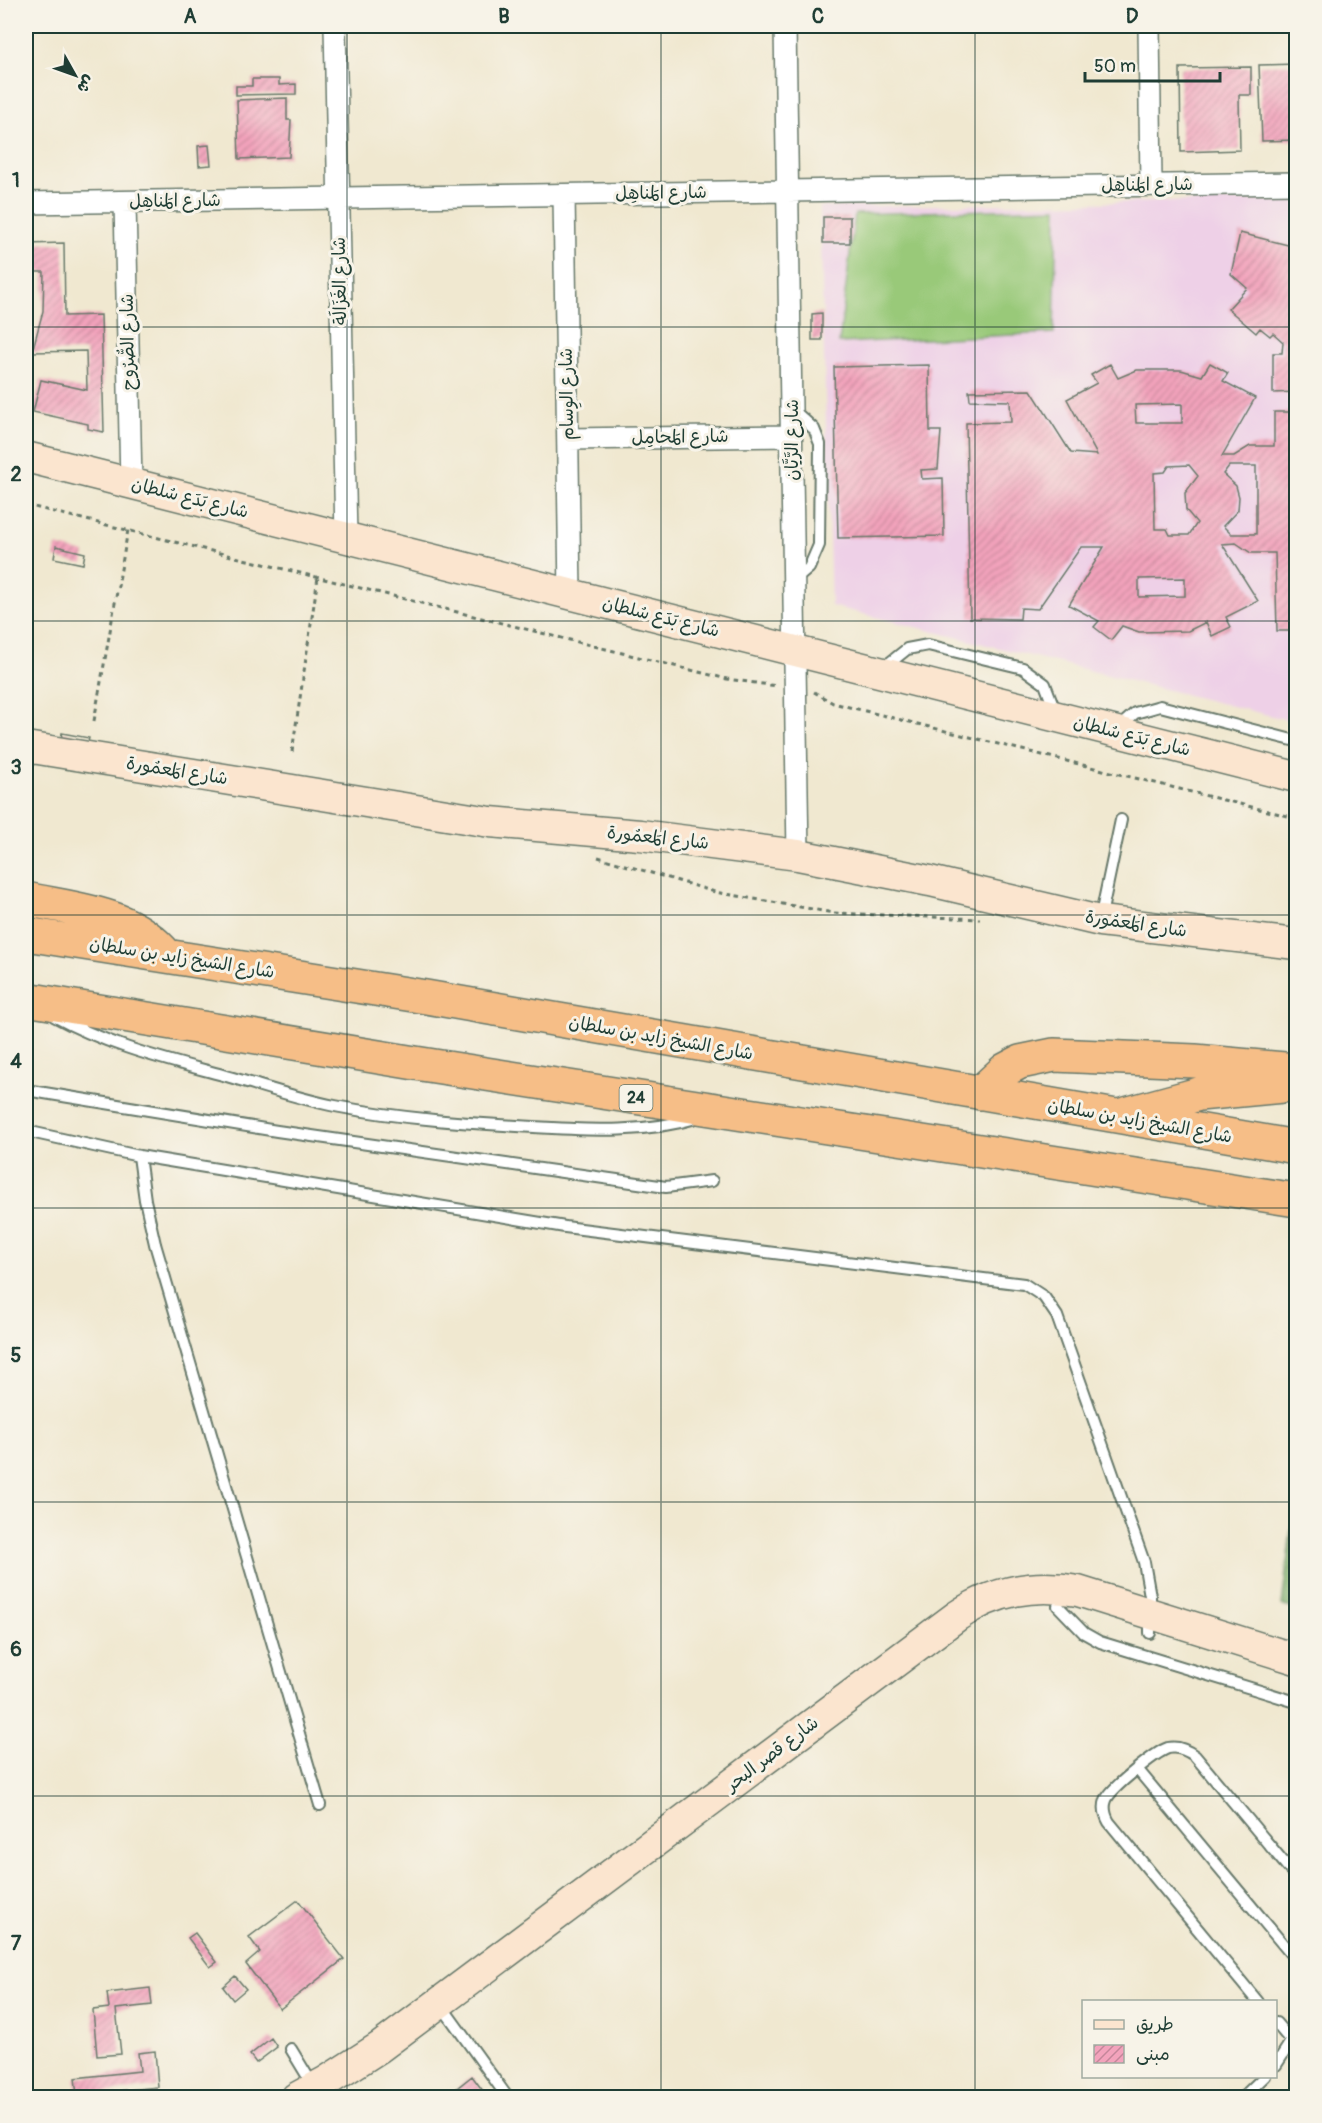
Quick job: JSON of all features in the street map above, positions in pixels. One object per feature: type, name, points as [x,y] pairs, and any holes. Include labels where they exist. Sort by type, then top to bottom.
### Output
[{"type":"highway","points":[[26,899],[121,920],[149,936],[167,956]]},
{"type":"highway","name":"شارع الشيخ زايد بن سلطان","points":[[26,933],[1296,1147]]},
{"type":"highway","name":"24","points":[[26,999],[715,1111],[1296,1200]]},
{"type":"highway","points":[[980,1093],[1005,1070],[1020,1062],[1054,1055],[1195,1061],[1296,1070]]},
{"type":"highway","points":[[1118,1117],[1199,1094],[1258,1086],[1296,1087]]},
{"type":"street","name":"شارع الغَزَالَة","points":[[335,26],[346,537]]},
{"type":"street","name":"شارع الرَّيَّان","points":[[785,26],[793,410],[791,436],[798,855]]},
{"type":"street","points":[[1149,26],[1151,185]]},
{"type":"street","name":"شارع المَناهِل","points":[[26,203],[1296,183]]},
{"type":"street","name":"شارع الوِسام","points":[[564,195],[570,594]]},
{"type":"street","name":"شارع الصُّرُوح","points":[[124,202],[131,483]]},
{"type":"street","name":"شارع المَحامِل","points":[[568,439],[791,436]]},
{"type":"street","name":"شارع بَدَع سُلطان","points":[[26,457],[1296,777]]},
{"type":"street","name":"شارع المَعمُورة","points":[[26,747],[490,822],[661,837],[798,855],[930,881],[1100,921],[1294,944]]},
{"type":"street","name":"شارع قصر البحر","points":[[317,2095],[391,2062],[445,2010],[971,1607],[1004,1593],[1050,1587],[1078,1591],[1150,1624],[1296,1678]]},
{"type":"street","name":"شارع قصر البحر","points":[[445,2010],[974,1627],[1010,1610],[1058,1606],[1150,1624],[1296,1659]]},
{"type":"lane","points":[[793,410],[814,429],[820,444],[819,545],[809,568],[794,582]]},
{"type":"lane","points":[[877,673],[907,649],[917,645],[938,647],[1032,672],[1049,692],[1057,717]]},
{"type":"lane","points":[[1114,731],[1135,713],[1160,706],[1296,741]]},
{"type":"lane","points":[[1100,921],[1121,820]]},
{"type":"lane","points":[[26,999],[88,1033],[148,1056],[291,1096],[384,1114],[433,1120],[609,1130],[659,1127],[715,1111]]},
{"type":"lane","points":[[26,1090],[277,1131],[666,1187],[712,1181]]},
{"type":"lane","points":[[26,1131],[139,1156],[565,1227],[1024,1284],[1044,1297],[1058,1316],[1144,1562],[1150,1624]]},
{"type":"lane","points":[[139,1156],[145,1200],[155,1244],[320,1805]]},
{"type":"lane","points":[[1058,1606],[1083,1633],[1100,1642],[1296,1702]]},
{"type":"lane","points":[[1257,2000],[1106,1816],[1105,1802],[1108,1796],[1138,1770],[1167,1749],[1174,1748],[1189,1752],[1296,1877]]},
{"type":"lane","points":[[1138,1770],[1296,1960]]},
{"type":"lane","points":[[445,2010],[508,2097]]},
{"type":"lane","points":[[1277,2024],[1294,2040],[1277,2062]]},
{"type":"lane","points":[[291,2049],[317,2095]]},
{"type":"lane","points":[[1242,2097],[1263,2078]]},
{"type":"path","points":[[26,505],[726,679],[779,687]]},
{"type":"path","points":[[94,721],[128,530]]},
{"type":"path","points":[[292,752],[318,577]]},
{"type":"path","points":[[809,689],[833,703],[1296,818]]},
{"type":"path","points":[[597,857],[715,891],[834,913],[986,919]]},
{"type":"shaded area","points":[[1296,200],[1296,722],[831,606],[820,207]]},
{"type":"green space","points":[[1057,208],[1054,333],[839,343],[855,214]]},
{"type":"green space","points":[[1296,1488],[1296,1610],[1282,1605]]},
{"type":"building","points":[[1296,64],[1296,140],[1262,141],[1259,65]]},
{"type":"building","points":[[1251,67],[1251,95],[1239,95],[1240,150],[1181,152],[1180,68]]},
{"type":"building","points":[[252,79],[279,79],[279,85],[296,84],[296,94],[236,95],[236,86],[252,86]]},
{"type":"building","points":[[287,98],[287,120],[291,120],[289,157],[239,159],[237,100]]},
{"type":"building","points":[[209,145],[211,165],[199,166],[198,146]]},
{"type":"building","points":[[823,217],[850,217],[850,243],[823,243]]},
{"type":"building","points":[[1240,233],[1296,247],[1296,392],[1273,393],[1273,353],[1282,353],[1283,342],[1273,333],[1270,336],[1260,328],[1256,333],[1228,309],[1247,288],[1231,274]]},
{"type":"building","points":[[64,243],[65,316],[101,315],[104,432],[88,429],[88,424],[33,412],[41,380],[87,390],[86,351],[32,352],[43,311],[44,272],[29,272],[29,262],[26,262],[26,244]]},
{"type":"building","points":[[822,313],[822,340],[812,340],[812,314]]},
{"type":"building","points":[[1210,363],[1228,373],[1223,381],[1255,398],[1222,456],[1234,456],[1250,446],[1274,446],[1274,412],[1296,412],[1296,631],[1277,631],[1275,553],[1251,553],[1236,543],[1222,544],[1258,601],[1226,617],[1231,627],[1212,636],[1206,622],[1188,631],[1139,632],[1122,626],[1111,640],[1094,627],[1099,621],[1069,605],[1104,547],[1081,547],[1038,609],[1021,608],[1020,619],[970,618],[966,423],[1011,422],[1010,401],[970,400],[969,391],[1031,390],[1071,453],[1097,455],[1067,399],[1097,383],[1091,375],[1110,364],[1118,378],[1137,370],[1181,370],[1202,376]],"holes":[[[1182,404],[1182,423],[1136,423],[1135,405]],[[1189,465],[1198,476],[1185,493],[1186,510],[1197,523],[1189,535],[1170,535],[1167,529],[1155,529],[1154,473],[1165,472],[1169,466]],[[1229,466],[1256,466],[1256,534],[1231,534],[1223,526],[1238,510],[1239,497],[1236,486],[1223,474]],[[1185,578],[1185,596],[1139,597],[1139,579]]]},
{"type":"building","points":[[929,365],[930,431],[941,431],[938,469],[921,470],[922,479],[943,478],[944,536],[838,538],[834,367]]},
{"type":"building","points":[[56,546],[85,553],[83,564],[54,558]]},
{"type":"building","points":[[62,733],[89,738],[87,745],[61,740]]},
{"type":"building","points":[[298,1900],[344,1959],[280,2009],[246,1964],[260,1952],[249,1937]]},
{"type":"building","points":[[195,1933],[217,1962],[210,1967],[188,1938]]},
{"type":"building","points":[[235,1976],[246,1989],[233,2000],[223,1987]]},
{"type":"building","points":[[150,1988],[152,2005],[116,2009],[121,2054],[97,2056],[93,2010],[109,2008],[107,1993]]},
{"type":"building","points":[[271,2038],[277,2047],[256,2063],[250,2055]]},
{"type":"building","points":[[155,2051],[158,2087],[77,2095],[75,2078],[140,2071],[138,2053]]},
{"type":"building","points":[[472,2076],[486,2095],[483,2098],[464,2098],[457,2088]]}]
